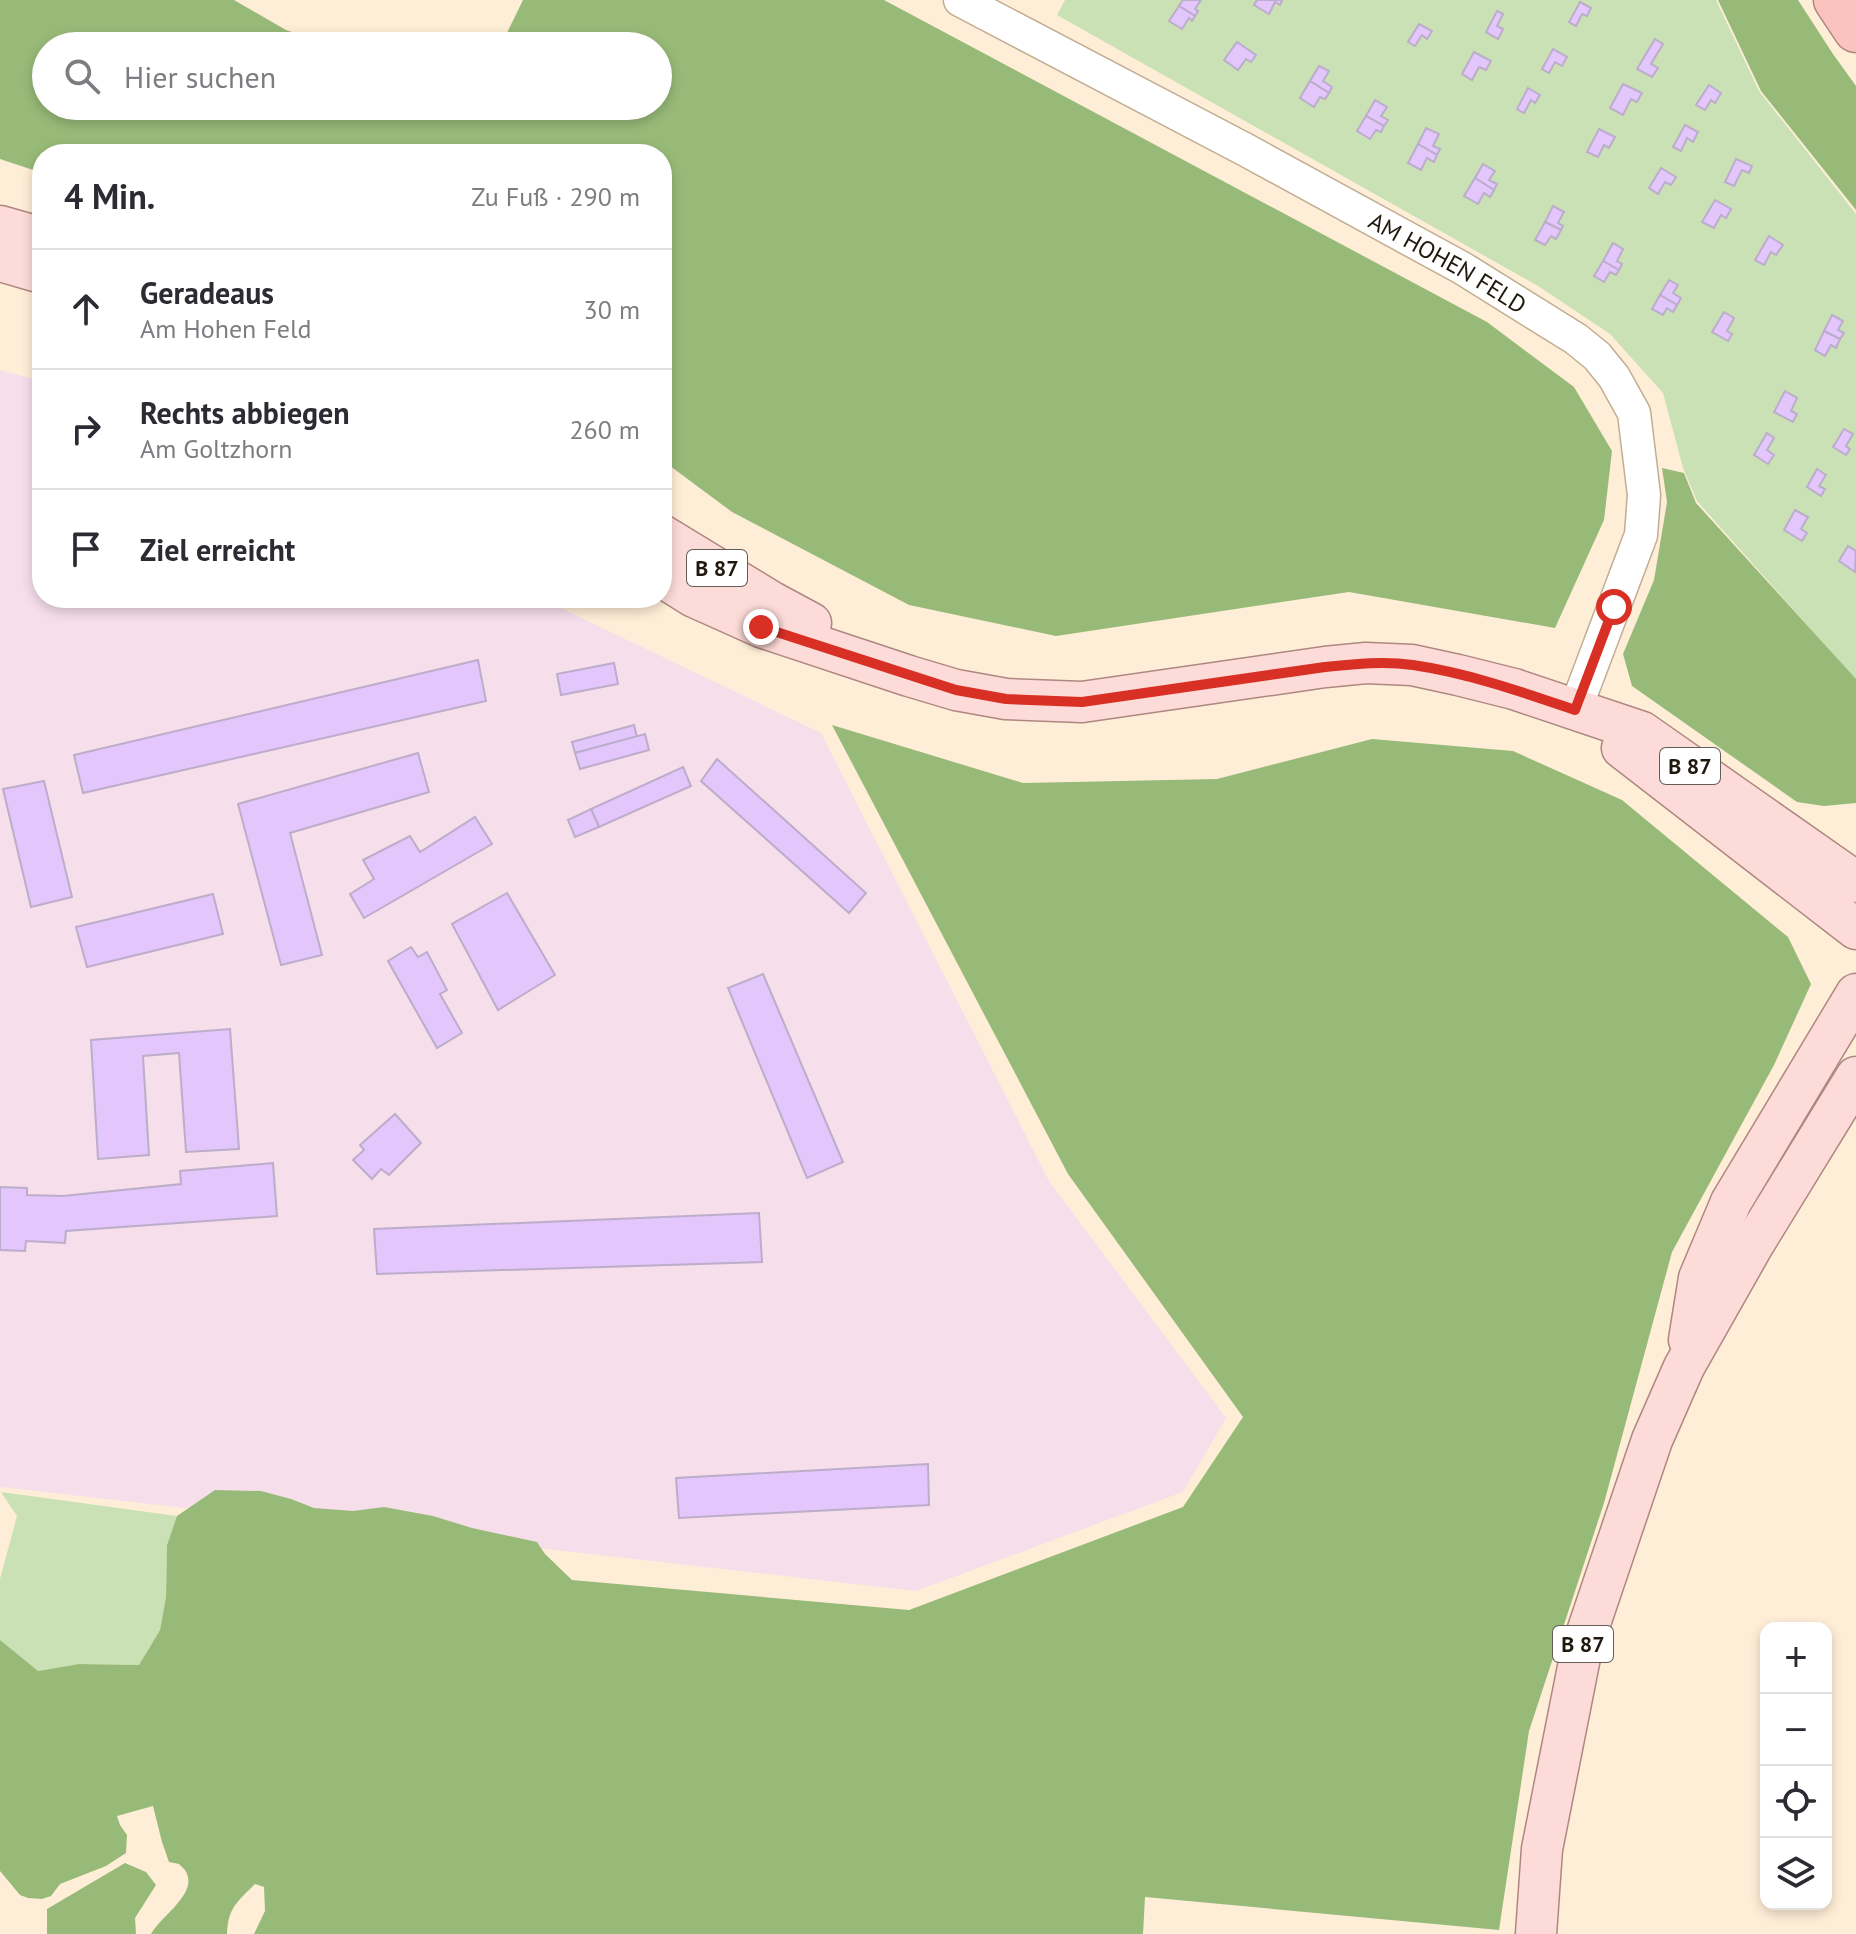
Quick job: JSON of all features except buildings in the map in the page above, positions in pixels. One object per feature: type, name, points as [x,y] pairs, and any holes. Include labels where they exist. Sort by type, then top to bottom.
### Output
[{"type":"highway","points":[[1836,0],[1856,30]]},
{"type":"main road","points":[[0,226],[32,235]]},
{"type":"main road","points":[[0,261],[32,270]]},
{"type":"main road","name":"B 87","points":[[672,541],[772,602],[909,676]]},
{"type":"main road","name":"B 87","points":[[672,583],[694,597],[761,627],[956,690],[1006,699],[1082,702],[1366,663],[1412,665],[1514,689],[1642,732],[1856,882]]},
{"type":"main road","name":"B 87","points":[[1575,710],[1856,929]]},
{"type":"main road","points":[[1795,841],[1831,857],[1856,860]]},
{"type":"main road","name":"B 87","points":[[1684,1367],[1699,1278],[1731,1202],[1856,994]]},
{"type":"main road","name":"B 87","points":[[1536,1934],[1542,1849],[1582,1647],[1652,1440],[1684,1367],[1753,1245],[1856,1077]]},
{"type":"street","name":"AM HOHEN FELD","points":[[960,0],[1462,268],[1576,339],[1597,356],[1614,377],[1634,413],[1644,495],[1641,535],[1575,710]]},
{"type":"shaded area","points":[[0,370],[32,378],[32,608],[561,608],[821,733],[1049,1181],[1226,1418],[1183,1492],[916,1591],[0,1487]]},
{"type":"green space","points":[[0,0],[234,0],[292,32],[32,32],[32,120],[672,120],[672,32],[507,32],[523,0],[884,0],[1487,322],[1574,387],[1612,451],[1604,520],[1555,628],[1349,592],[1056,636],[909,605],[732,512],[672,467],[672,144],[32,144],[32,170],[0,159]]},
{"type":"green space","points":[[1065,0],[1716,0],[1759,91],[1856,214],[1856,680],[1697,501],[1683,468],[1663,393],[1610,334],[1538,286],[1057,15]]},
{"type":"green space","points":[[1718,0],[1798,0],[1856,86],[1856,210],[1761,91]]},
{"type":"green space","points":[[1662,468],[1684,473],[1696,503],[1856,679],[1856,803],[1824,806],[1797,802],[1632,686],[1623,654],[1654,580],[1667,502]]},
{"type":"green space","points":[[832,725],[1023,783],[1217,779],[1372,739],[1513,751],[1622,800],[1788,937],[1811,984],[1774,1065],[1672,1252],[1604,1503],[1529,1731],[1499,1930],[1145,1897],[1143,1934],[254,1934],[265,1911],[264,1887],[255,1884],[235,1906],[229,1918],[227,1934],[151,1934],[182,1898],[188,1882],[183,1867],[169,1862],[153,1806],[117,1816],[127,1835],[126,1853],[106,1866],[60,1884],[51,1896],[42,1899],[20,1895],[0,1871],[0,1640],[38,1671],[79,1664],[139,1665],[160,1630],[166,1597],[167,1545],[177,1516],[215,1490],[261,1491],[314,1508],[353,1511],[384,1507],[537,1542],[572,1580],[909,1610],[1183,1507],[1243,1417],[1068,1174]]},
{"type":"green space","points":[[1,1492],[177,1516],[167,1545],[166,1597],[160,1630],[139,1665],[79,1664],[37,1671],[0,1640],[0,1579],[17,1516]]},
{"type":"green space","points":[[125,1863],[146,1872],[156,1885],[135,1918],[136,1934],[47,1934],[47,1909]]},
{"type":"route","points":[[761,627],[956,690],[1006,699],[1082,702],[1366,663],[1412,665],[1458,675],[1514,689],[1575,710],[1614,607]]}]
